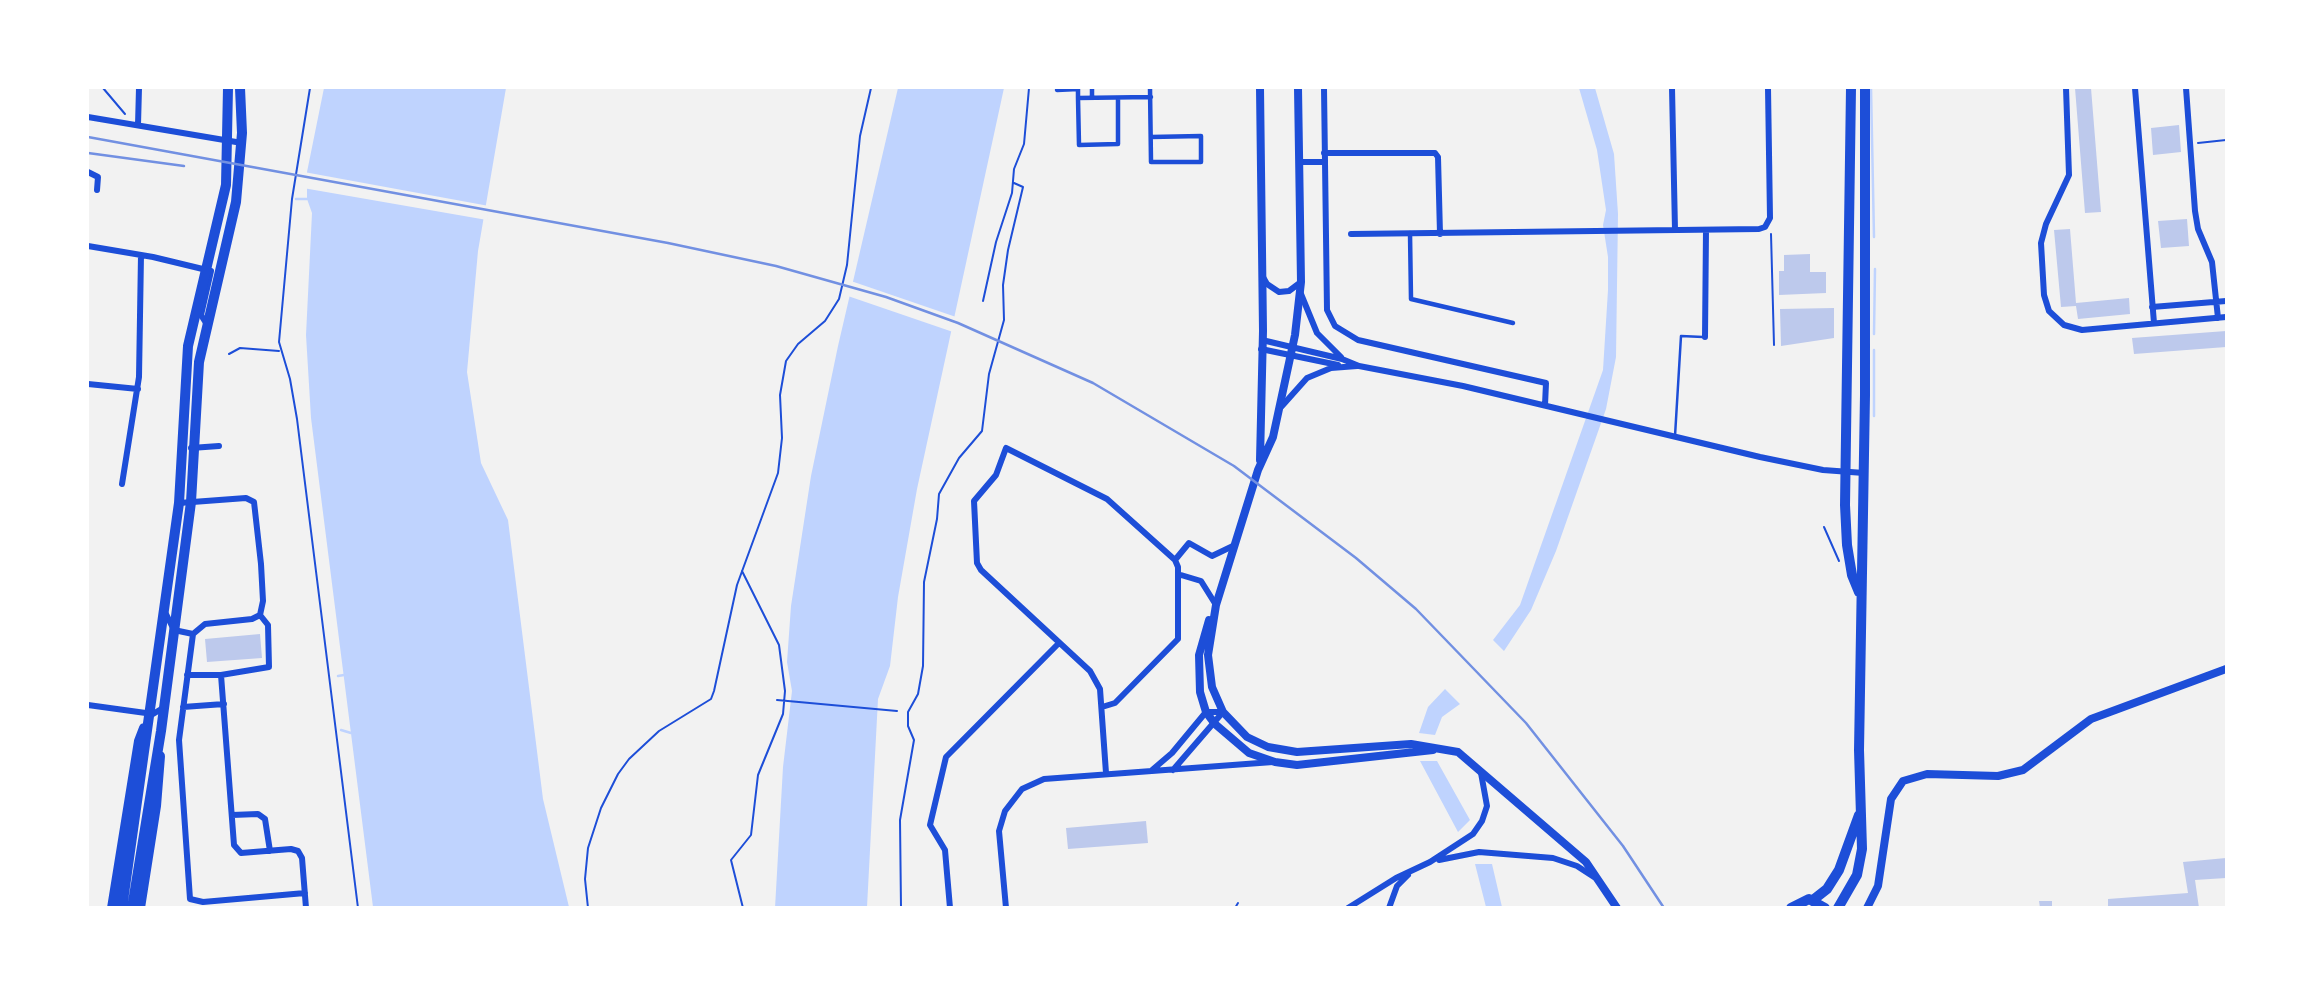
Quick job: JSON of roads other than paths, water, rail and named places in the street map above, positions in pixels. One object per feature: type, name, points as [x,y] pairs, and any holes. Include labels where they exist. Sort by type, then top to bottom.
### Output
[{"type":"main road","points":[[122,908],[142,785],[149,714],[179,503],[188,346],[203,269],[222,212],[229,141],[228,88]]},
{"type":"main road","points":[[132,908],[161,731],[191,502],[198,373],[206,323],[234,214],[242,143],[240,88]]},
{"type":"main road","points":[[1851,88],[1847,545],[1852,575],[1861,596]]},
{"type":"main road","points":[[1838,908],[1857,875],[1862,849],[1860,811],[1865,88]]},
{"type":"main road","points":[[112,908],[139,741],[149,714]]},
{"type":"main road","points":[[140,908],[156,806],[161,731]]},
{"type":"main road","points":[[1813,900],[1827,889],[1839,870],[1860,811]]},
{"type":"main road","points":[[1791,908],[1802,900],[1813,900],[1825,908]]},
{"type":"street","points":[[138,125],[139,88]]},
{"type":"street","points":[[1092,88],[1093,98]]},
{"type":"street","points":[[1150,88],[1151,97],[1151,136],[1152,162],[1201,162],[1201,136],[1151,136]]},
{"type":"street","points":[[1258,470],[1262,436],[1260,88]]},
{"type":"street","points":[[1298,88],[1301,282],[1292,351],[1281,407],[1203,638],[1198,683],[1206,712],[1215,724],[1249,753],[1275,762],[1297,765],[1449,748]]},
{"type":"street","points":[[1324,88],[1327,310],[1335,326],[1358,341],[1546,383],[1545,405]]},
{"type":"street","points":[[1672,88],[1675,230]]},
{"type":"street","points":[[1351,234],[1759,229],[1770,218],[1768,88]]},
{"type":"street","points":[[2066,88],[2071,162],[2066,185],[2046,224],[2041,243],[2046,304],[2056,319],[2073,329],[2227,317]]},
{"type":"street","points":[[2135,88],[2154,323]]},
{"type":"street","points":[[2186,88],[2198,229],[2214,274],[2218,318]]},
{"type":"street","points":[[1056,90],[1079,89],[1079,145],[1118,145],[1118,97]]},
{"type":"street","points":[[1078,98],[1151,97]]},
{"type":"street","points":[[88,117],[242,143]]},
{"type":"street","points":[[1324,153],[1435,153],[1438,157],[1440,233]]},
{"type":"street","points":[[1300,162],[1325,162]]},
{"type":"street","points":[[88,172],[96,175],[97,190]]},
{"type":"street","points":[[1705,337],[1706,230]]},
{"type":"street","points":[[1410,233],[1411,299],[1513,323]]},
{"type":"street","points":[[88,256],[88,246],[203,269],[212,275],[201,315],[206,323]]},
{"type":"street","points":[[122,484],[138,390],[141,255]]},
{"type":"street","points":[[1262,275],[1267,284],[1279,292],[1289,291],[1301,282]]},
{"type":"street","points":[[1300,293],[1317,332],[1342,359]]},
{"type":"street","points":[[2152,307],[2227,301]]},
{"type":"street","points":[[1262,345],[1342,359],[1359,366],[1584,413],[1823,470],[1864,472]]},
{"type":"street","points":[[1292,351],[1344,367]]},
{"type":"street","points":[[1281,407],[1307,378],[1344,367],[1359,366]]},
{"type":"street","points":[[88,383],[138,390]]},
{"type":"street","points":[[183,449],[219,446]]},
{"type":"street","points":[[1101,707],[1115,704],[1176,642],[1180,629],[1181,576],[1175,560],[1107,499],[1006,448],[996,475],[974,501],[977,562],[981,570],[1090,671],[1100,689],[1101,707],[1106,772]]},
{"type":"street","points":[[179,503],[246,498],[256,505],[263,601],[260,615],[253,620],[205,624],[193,634],[179,747],[190,904],[203,905],[305,893]]},
{"type":"street","points":[[1175,560],[1189,543],[1212,556],[1235,545]]},
{"type":"street","points":[[1181,576],[1201,581],[1216,605],[1208,665],[1212,687],[1223,712],[1247,737],[1268,747],[1297,752],[1411,744],[1449,748],[1479,768],[1586,862],[1604,884],[1617,908]]},
{"type":"street","points":[[167,595],[166,615],[174,630],[193,634]]},
{"type":"street","points":[[187,675],[221,675],[269,667],[268,625],[260,615]]},
{"type":"street","points":[[950,908],[945,850],[930,825],[946,757],[1059,643]]},
{"type":"street","points":[[1867,908],[1878,886],[1891,799],[1903,781],[1927,774],[1998,776],[2023,770],[2091,719],[2227,668]]},
{"type":"street","points":[[221,675],[236,850],[243,853],[298,851],[306,908]]},
{"type":"street","points":[[183,707],[224,704]]},
{"type":"street","points":[[88,705],[149,714],[155,714],[164,707]]},
{"type":"street","points":[[1206,712],[1223,712]]},
{"type":"street","points":[[1151,771],[1172,753],[1206,712]]},
{"type":"street","points":[[1173,771],[1223,712]]},
{"type":"street","points":[[1006,908],[999,831],[1012,799],[1022,789],[1044,779],[1106,772],[1173,771],[1275,762]]},
{"type":"street","points":[[1348,908],[1396,878],[1430,862],[1472,834],[1484,817],[1488,796],[1479,768]]},
{"type":"street","points":[[232,816],[254,814],[265,818],[270,851]]},
{"type":"street","points":[[1430,862],[1479,852],[1553,858],[1577,866],[1604,884]]},
{"type":"street","points":[[1389,908],[1397,886],[1415,870]]},
{"type":"lane","points":[[1675,436],[1681,336],[1705,337]]},
{"type":"water","points":[[324,88],[506,88],[478,251],[467,372],[481,463],[508,520],[543,799],[569,907],[373,907],[311,418],[306,335],[312,213],[307,199],[307,172]]},
{"type":"water","points":[[898,88],[1004,88],[917,489],[898,597],[890,666],[878,699],[867,907],[775,908],[783,767],[792,691],[787,662],[791,606],[811,476]]},
{"type":"water","points":[[1579,88],[1595,88],[1614,154],[1618,214],[1616,357],[1606,409],[1556,551],[1531,610],[1504,651],[1493,640],[1520,605],[1603,370],[1608,290],[1608,257],[1603,225],[1606,210],[1597,150]]},
{"type":"water","points":[[1445,689],[1460,704],[1442,717],[1435,735],[1419,733],[1428,707]]},
{"type":"water","points":[[1420,761],[1437,761],[1470,820],[1458,832]]},
{"type":"water","points":[[1475,864],[1492,864],[1502,907],[1486,907]]},
{"type":"waterway","points":[[1871,88],[1874,237]]},
{"type":"waterway","points":[[296,199],[307,199]]},
{"type":"waterway","points":[[1874,334],[1875,269]]},
{"type":"waterway","points":[[1874,350],[1874,416]]},
{"type":"waterway","points":[[338,676],[344,675]]},
{"type":"waterway","points":[[341,730],[351,733]]},
{"type":"railway","points":[[88,137],[668,243],[776,266],[886,297],[958,323],[1093,383],[1234,466],[1356,558],[1416,609],[1526,723],[1623,846],[1664,908]]},
{"type":"railway","points":[[88,153],[184,166]]}]
